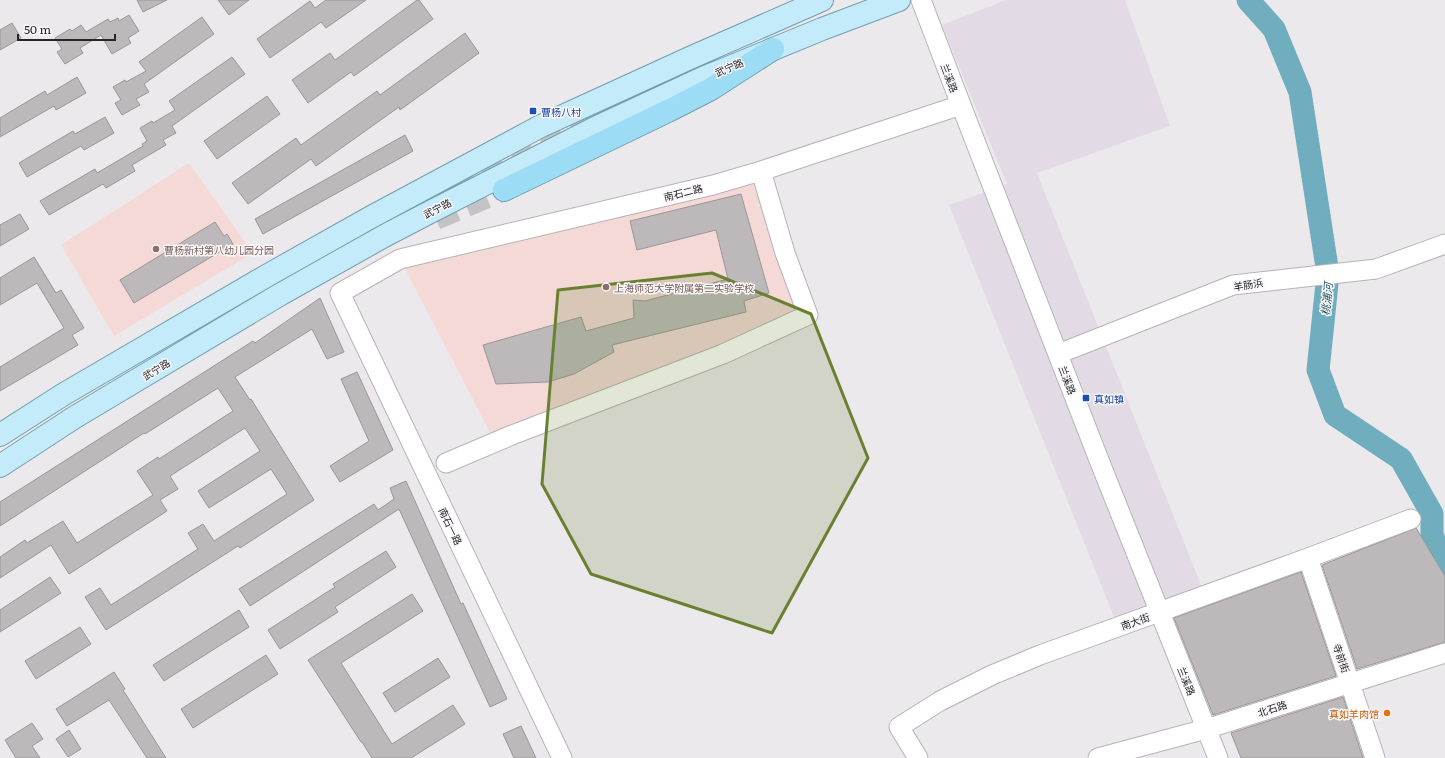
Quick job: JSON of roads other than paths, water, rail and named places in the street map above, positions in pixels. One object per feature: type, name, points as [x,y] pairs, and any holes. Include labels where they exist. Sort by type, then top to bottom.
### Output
[{"type":"highway","points":[[504,190],[711,89],[773,49]]},
{"type":"main road","points":[[0,435],[64,394],[268,275],[373,216],[541,126],[822,0]]},
{"type":"main road","name":"武宁路","points":[[0,466],[75,417],[281,294],[386,235],[595,128],[703,78],[822,29],[899,0]]},
{"type":"street","name":"兰溪路","points":[[921,0],[1159,612],[1218,758]]},
{"type":"street","name":"南石二路","points":[[340,293],[400,259],[668,196],[761,171],[961,105]]},
{"type":"street","points":[[446,463],[512,434],[724,354],[808,314],[778,233],[761,171]]},
{"type":"street","name":"羊肠浜","points":[[1058,354],[1233,285],[1376,269],[1445,244]]},
{"type":"street","name":"南石一路","points":[[340,293],[562,758]]},
{"type":"street","name":"南大街","points":[[918,758],[899,727],[940,701],[992,675],[1033,658],[1411,519]]},
{"type":"street","name":"寺前街","points":[[1308,558],[1375,758]]},
{"type":"street","name":"北石路","points":[[1098,758],[1206,729],[1445,653]]},
{"type":"waterway","name":"桃浦河","points":[[1248,0],[1274,29],[1300,92],[1328,274],[1318,370],[1335,415],[1401,459],[1432,514],[1432,533],[1439,558],[1445,567]]},
{"type":"tunnel","points":[[336,248],[581,122],[618,106]]},
{"type":"tunnel","points":[[436,219],[504,190]]},
{"type":"place","name":"曹杨八村","points":[[533,111]]},
{"type":"place","name":"曹杨新村第八幼儿园分园","points":[[156,249]]},
{"type":"place","name":"上海师范大学附属第二实验学校","points":[[606,287]]},
{"type":"place","name":"真如镇","points":[[1086,398]]},
{"type":"place","name":"真如羊肉馆","points":[[1387,713]]}]
